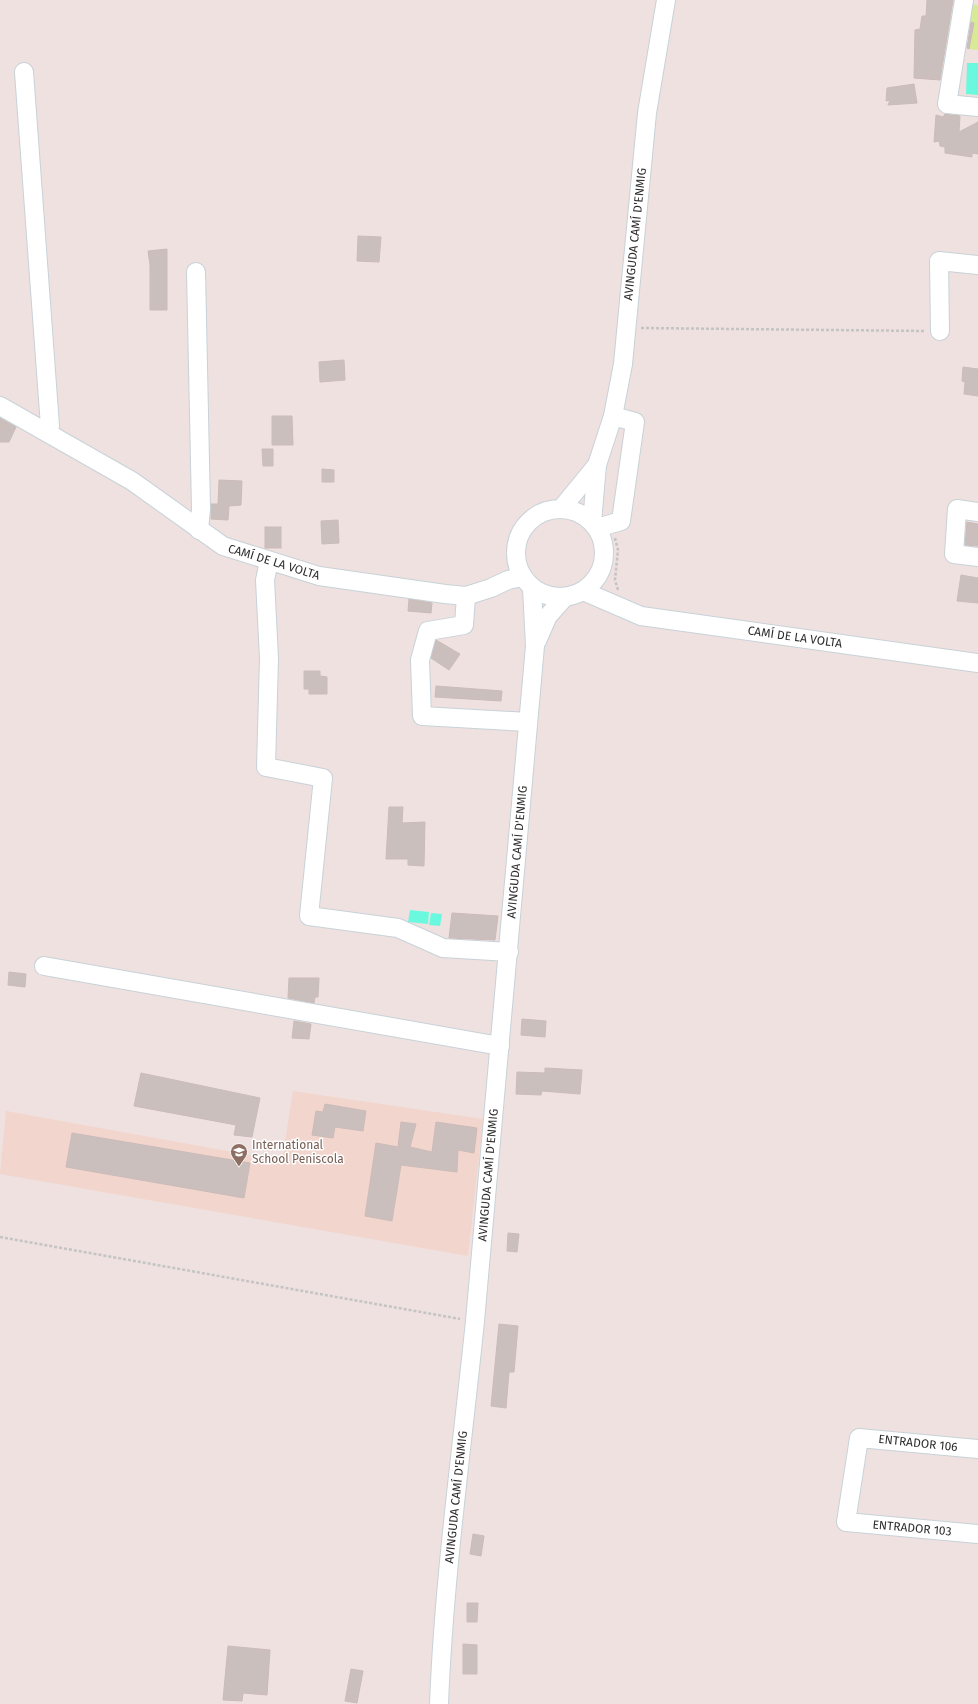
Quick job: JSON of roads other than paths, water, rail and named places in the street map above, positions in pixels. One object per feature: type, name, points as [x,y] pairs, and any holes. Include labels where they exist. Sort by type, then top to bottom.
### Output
[{"type":"street","name":"AVINGUDA CAMÍ D'ENMIG","points":[[561,509],[597,465],[614,416],[623,364],[637,328],[647,113],[666,0]]},
{"type":"street","points":[[964,0],[947,104],[978,107]]},
{"type":"street","points":[[24,72],[50,426],[48,432]]},
{"type":"street","points":[[940,331],[939,261],[978,265]]},
{"type":"street","points":[[196,272],[201,509],[199,530]]},
{"type":"street","name":"CAMÍ DE LA VOLTA","points":[[0,406],[132,481],[223,546],[319,576],[466,596],[491,588],[508,580],[527,583]]},
{"type":"street","points":[[491,588],[516,560],[520,535],[536,516],[561,509],[578,512],[600,525],[620,521],[635,422],[614,416]]},
{"type":"street","name":"AVINGUDA CAMÍ D'ENMIG","points":[[597,465],[600,525]]},
{"type":"street","points":[[973,564],[954,554],[957,509],[978,512]]},
{"type":"street","points":[[516,560],[527,583],[547,596],[564,598],[583,591],[600,573],[605,550],[600,525]]},
{"type":"street","points":[[269,561],[265,580],[269,658],[266,768],[323,778],[309,916],[398,928],[443,948],[509,952]]},
{"type":"street","points":[[600,573],[614,605]]},
{"type":"street","name":"AVINGUDA CAMÍ D'ENMIG","points":[[439,1704],[443,1625],[474,1322],[509,952],[535,646],[527,583]]},
{"type":"street","name":"CAMÍ DE LA VOLTA","points":[[583,591],[641,616],[978,663]]},
{"type":"street","points":[[466,596],[464,625],[428,631],[420,660],[422,716],[528,722]]},
{"type":"street","name":"AVINGUDA CAMÍ D'ENMIG","points":[[535,646],[548,616],[564,598]]},
{"type":"street","points":[[44,966],[500,1046]]},
{"type":"street","name":"ENTRADOR 106","points":[[846,1522],[859,1438],[978,1449]]},
{"type":"street","name":"ENTRADOR 103","points":[[846,1522],[978,1534]]},
{"type":"place","name":"International School Peniscola","points":[[239,1167]]}]
